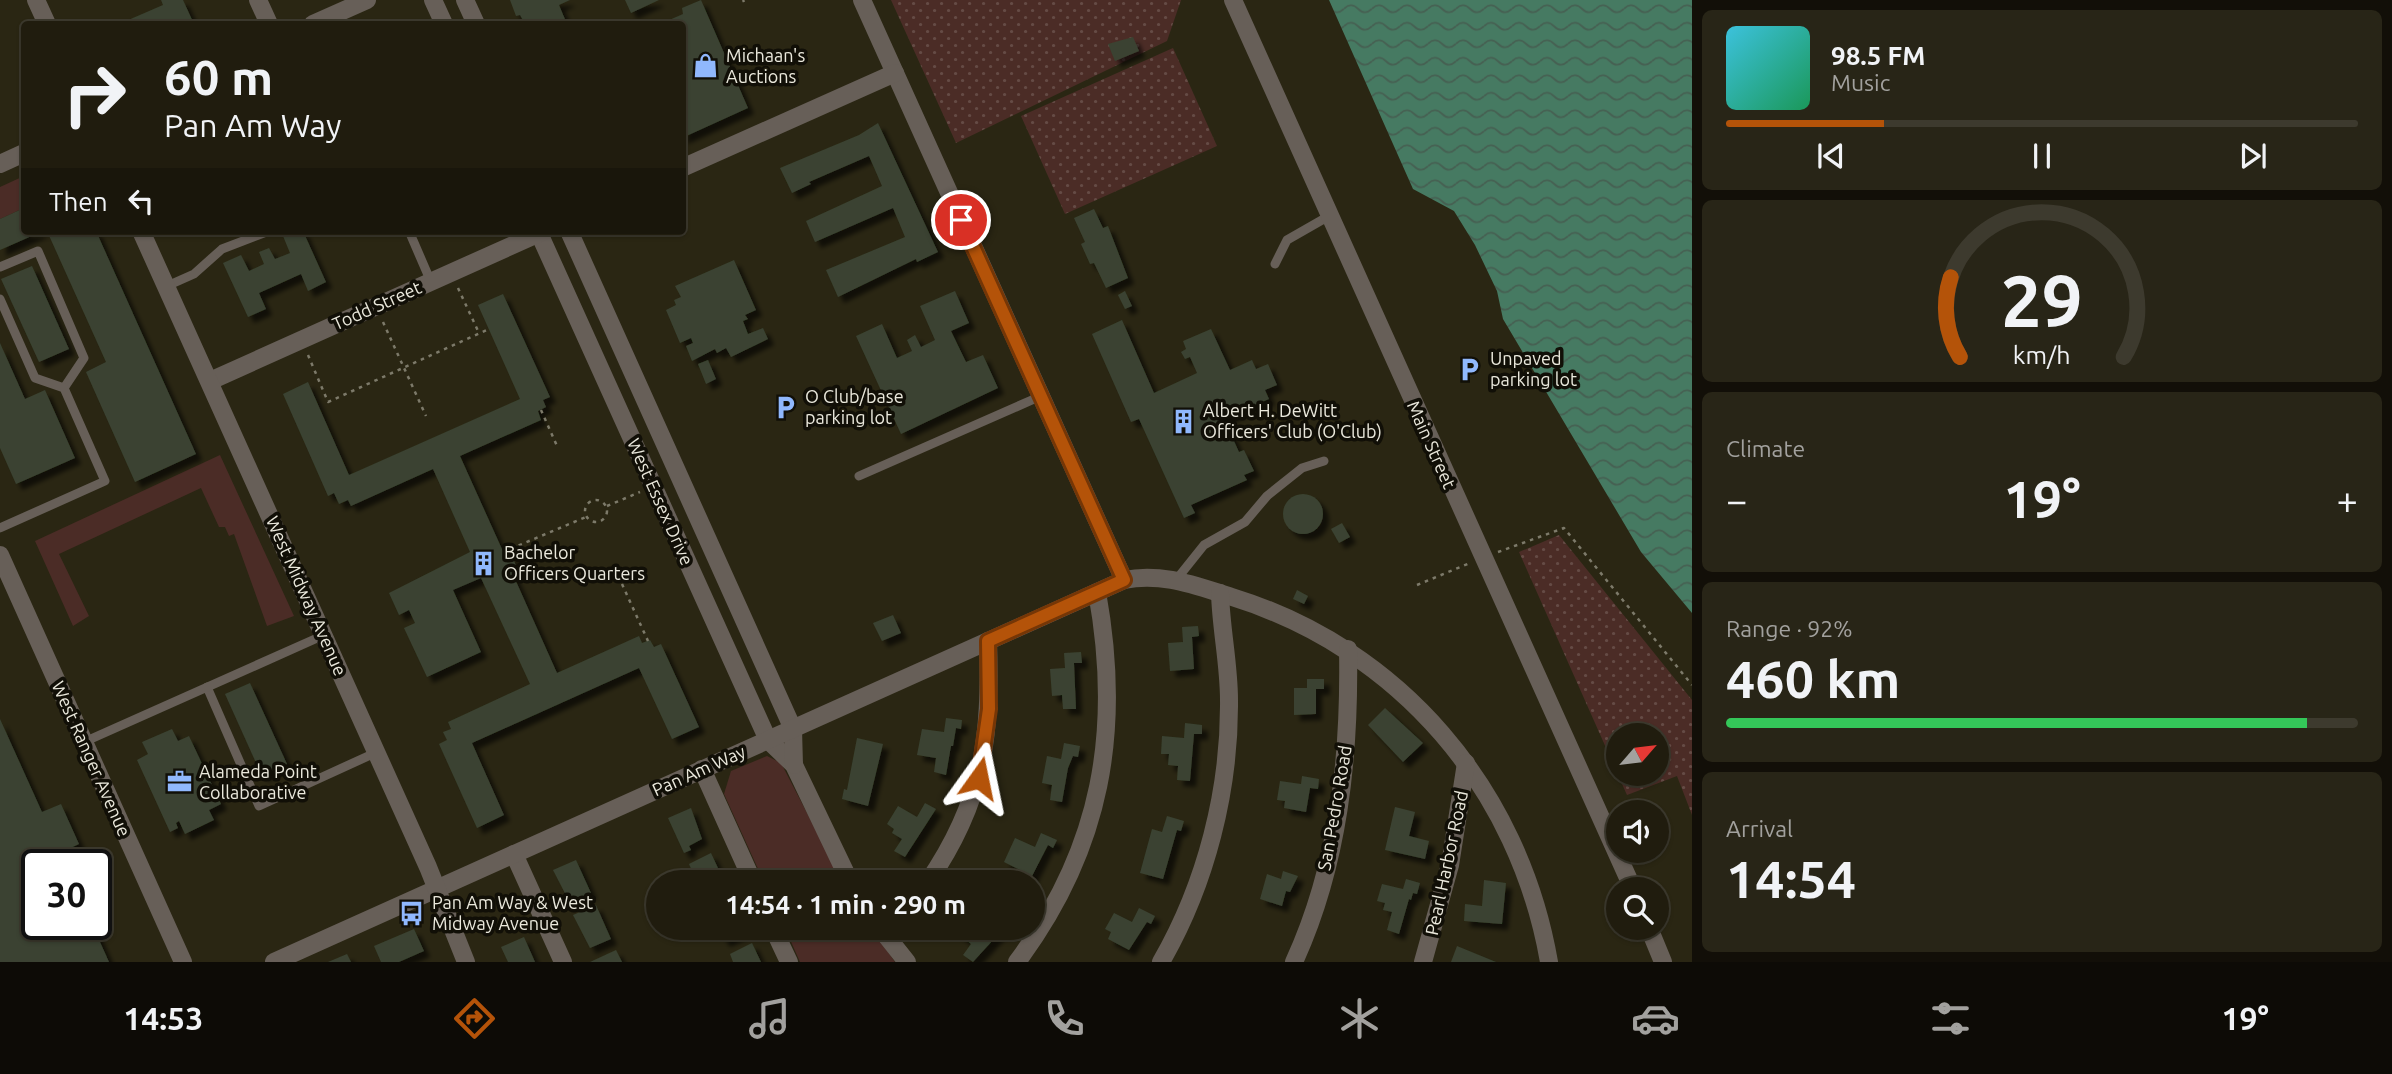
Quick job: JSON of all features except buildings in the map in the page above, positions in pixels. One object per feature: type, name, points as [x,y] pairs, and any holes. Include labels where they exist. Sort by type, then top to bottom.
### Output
[{"type":"street","points":[[36,0],[46,21]]},
{"type":"street","points":[[258,0],[268,21]]},
{"type":"street","points":[[320,21],[367,0]]},
{"type":"street","points":[[433,0],[443,21]]},
{"type":"street","points":[[465,0],[475,21]]},
{"type":"street","points":[[862,0],[1124,580]]},
{"type":"street","name":"Main Street","points":[[1233,0],[1608,825],[1628,877]]},
{"type":"street","points":[[686,166],[895,73]]},
{"type":"street","points":[[0,164],[21,154]]},
{"type":"street","name":"West Midway Avenue","points":[[143,235],[438,888],[466,962]]},
{"type":"street","name":"Todd Street","points":[[210,381],[533,235]]},
{"type":"street","name":"West Essex Drive","points":[[541,235],[768,740],[794,765],[844,870]]},
{"type":"street","name":"West Essex Drive","points":[[571,235],[793,729],[794,765]]},
{"type":"street","points":[[621,415],[647,404]]},
{"type":"street","points":[[684,554],[709,543]]},
{"type":"street","name":"West Ranger Avenue","points":[[0,555],[183,962]]},
{"type":"street","name":"Pan Am Way","points":[[274,962],[1124,580],[1149,576],[1176,580],[1283,615],[1348,649],[1409,697],[1449,739],[1497,810],[1525,871],[1549,962]]},
{"type":"street","points":[[1017,962],[1052,910],[1070,877],[1095,808],[1103,770],[1109,684],[1097,592]]},
{"type":"street","points":[[1161,962],[1179,927],[1205,858],[1223,781],[1229,702],[1220,593]]},
{"type":"street","points":[[935,870],[957,835],[979,778],[989,709],[988,641]]},
{"type":"street","name":"San Pedro Road","points":[[1294,962],[1325,875],[1342,793],[1348,723],[1348,649]]},
{"type":"street","name":"Pearl Harbor Road","points":[[1423,962],[1452,855],[1466,763]]},
{"type":"street","points":[[702,769],[748,870]]},
{"type":"street","points":[[514,853],[563,962]]},
{"type":"street","points":[[779,940],[789,962]]},
{"type":"street","points":[[891,940],[907,962]]},
{"type":"street","points":[[1654,940],[1663,962]]},
{"type":"lane","points":[[1275,264],[1287,240],[1329,216]]},
{"type":"lane","points":[[166,286],[194,274],[222,249],[259,235]]},
{"type":"lane","points":[[410,235],[431,282]]},
{"type":"lane","points":[[0,267],[38,251],[84,358],[64,388]]},
{"type":"lane","points":[[0,299],[35,378],[64,388],[105,481],[0,528]]},
{"type":"lane","points":[[859,476],[1041,396]]},
{"type":"lane","points":[[1176,580],[1204,545],[1245,522],[1267,496],[1302,468],[1324,461]]},
{"type":"lane","points":[[84,742],[324,635]]},
{"type":"lane","points":[[207,687],[260,806],[377,752]]},
{"type":"path","points":[[456,285],[479,333]]},
{"type":"path","points":[[382,319],[426,416]]},
{"type":"path","points":[[307,354],[328,402],[489,329]]},
{"type":"path","points":[[541,410],[557,446]]},
{"type":"path","points":[[606,507],[643,491]]},
{"type":"path","points":[[598,500],[606,507],[607,514],[603,521],[591,522],[586,517],[585,506],[590,501],[598,500]]},
{"type":"path","points":[[503,552],[586,517]]},
{"type":"path","points":[[1502,550],[1564,528],[1634,610],[1692,685]]},
{"type":"path","points":[[1417,585],[1460,567]]},
{"type":"path","points":[[622,584],[648,641]]},
{"type":"shaded area","points":[[891,0],[1181,0],[1167,41],[956,143]]},
{"type":"shaded area","points":[[1173,48],[1217,146],[1065,214],[1021,116]]},
{"type":"shaded area","points":[[21,177],[21,209],[0,219],[0,187]]},
{"type":"shaded area","points":[[220,455],[294,616],[267,626],[234,534],[229,536],[225,527],[219,527],[201,488],[59,554],[89,616],[73,626],[35,541]]},
{"type":"shaded area","points":[[1559,535],[1692,700],[1692,815],[1677,776],[1670,779],[1670,723],[1606,723],[1606,748],[1519,552]]},
{"type":"shaded area","points":[[767,756],[781,763],[837,870],[759,870],[724,794],[731,771]]},
{"type":"shaded area","points":[[1623,786],[1651,786],[1627,795]]},
{"type":"shaded area","points":[[790,940],[879,940],[895,962],[800,962]]},
{"type":"water","points":[[1329,0],[1692,0],[1692,613],[1641,552],[1503,319],[1497,291],[1475,245],[1454,211],[1413,189]]},
{"type":"place","name":"Michaan's Auctions","points":[[706,66]]},
{"type":"place","name":"Unpaved parking lot","points":[[1470,369]]},
{"type":"place","name":"O Club/base parking lot","points":[[785,407]]},
{"type":"place","name":"Albert H. DeWitt Officers' Club (O'Club)","points":[[1183,421]]},
{"type":"place","name":"Bachelor Officers Quarters","points":[[484,563]]},
{"type":"place","name":"Alameda Point Collaborative","points":[[179,782]]},
{"type":"place","name":"Pan Am Way & West Midway Avenue","points":[[412,913]]},
{"type":"route","points":[[961,220],[1124,580],[988,641],[987,741],[979,778]]}]
